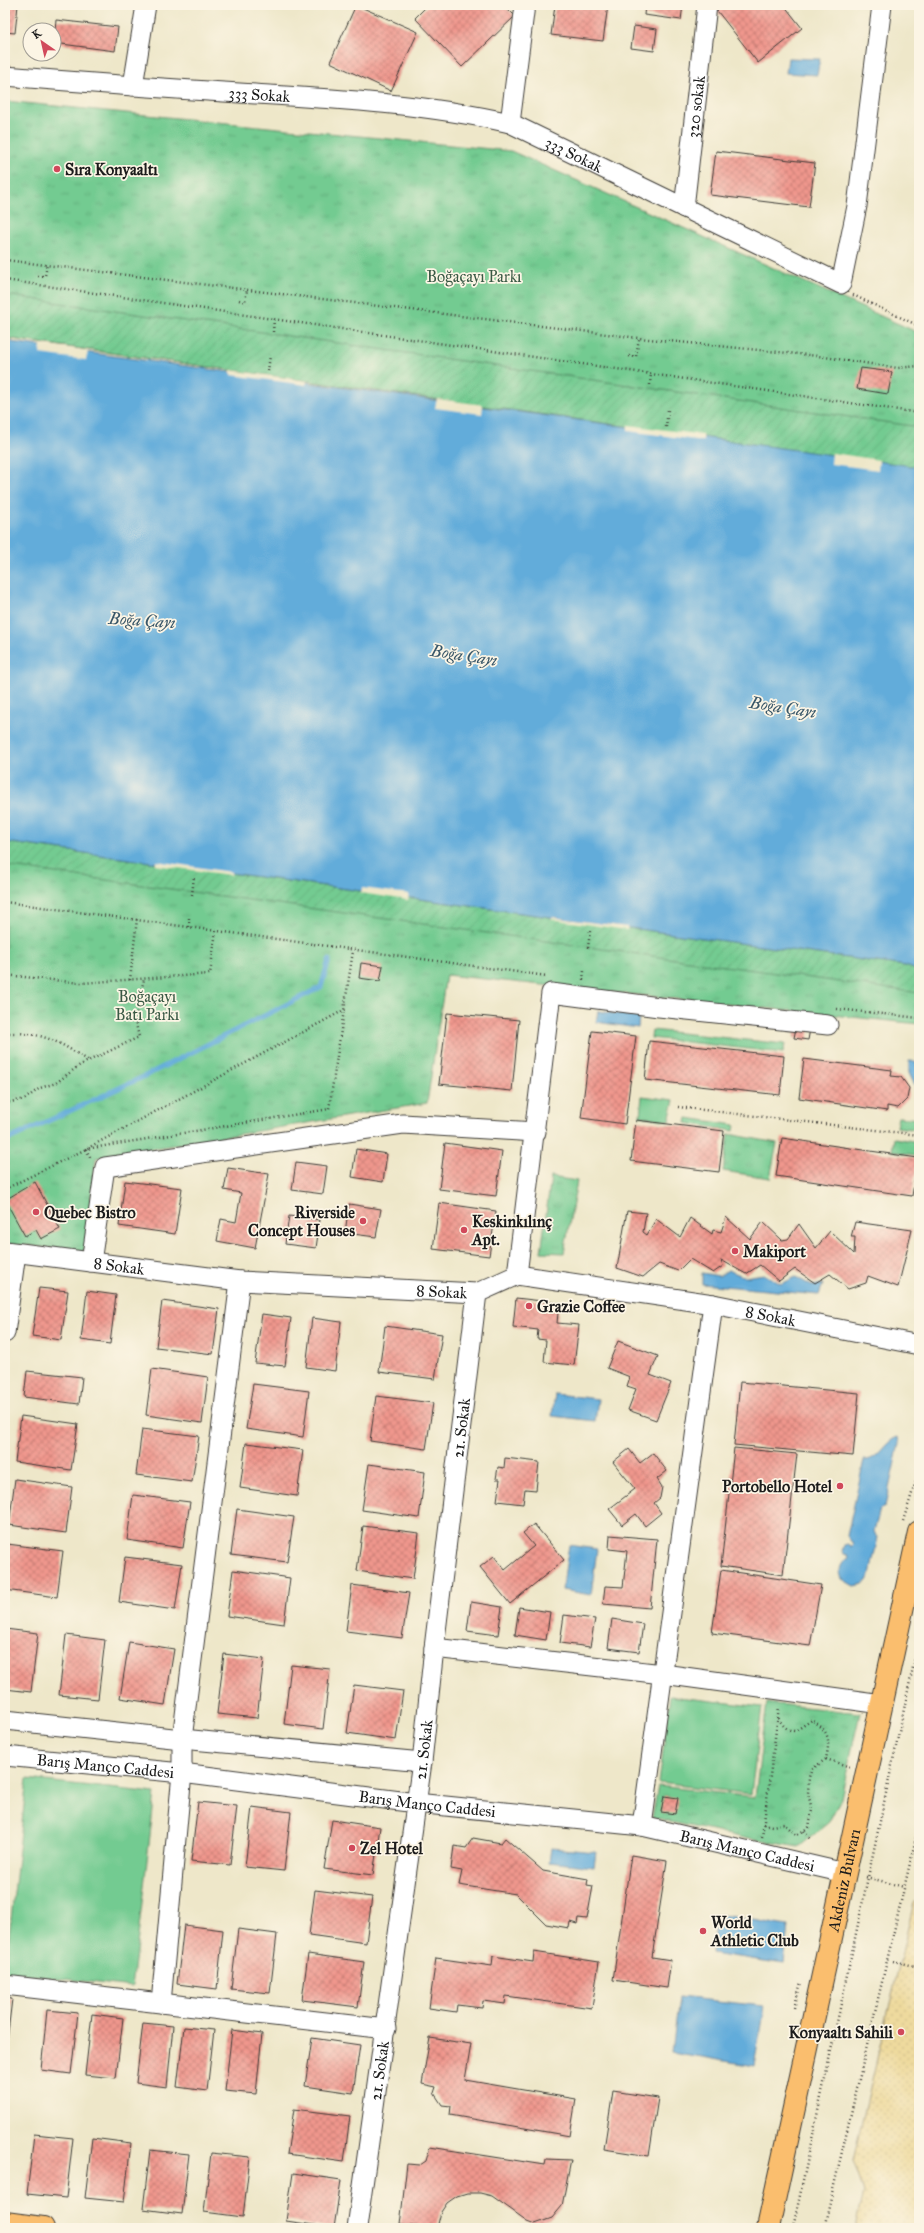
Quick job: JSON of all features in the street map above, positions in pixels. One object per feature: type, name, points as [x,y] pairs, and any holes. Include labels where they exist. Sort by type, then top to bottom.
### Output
[{"type":"main road","name":"Akdeniz Bulvarı","points":[[768,2228],[919,1532]]},
{"type":"main road","points":[[5,2223],[43,2228]]},
{"type":"street","points":[[134,86],[146,5]]},
{"type":"street","points":[[510,123],[525,5]]},
{"type":"street","name":"320 sokak","points":[[684,208],[707,5]]},
{"type":"street","name":"333 Sokak","points":[[5,76],[311,98],[456,111],[510,123],[841,284],[857,206],[882,5]]},
{"type":"street","points":[[517,1275],[536,1132],[551,993],[659,1007],[828,1025]]},
{"type":"street","points":[[91,1262],[105,1167],[403,1124],[536,1132]]},
{"type":"street","points":[[5,1333],[11,1252]]},
{"type":"street","name":"8 Sokak","points":[[11,1252],[240,1281],[477,1293],[517,1275],[713,1304],[919,1345]]},
{"type":"street","points":[[161,2003],[182,1774],[182,1739],[240,1281]]},
{"type":"street","name":"21. Sokak","points":[[357,2228],[386,2029],[422,1762],[434,1648],[477,1293]]},
{"type":"street","points":[[642,1826],[713,1304]]},
{"type":"street","points":[[434,1648],[663,1674],[882,1704]]},
{"type":"street","points":[[5,1720],[422,1762]]},
{"type":"street","name":"Barış Manço Caddesi","points":[[5,1756],[182,1774],[416,1803],[642,1826],[845,1873]]},
{"type":"street","points":[[5,1985],[386,2029]]},
{"type":"path","points":[[5,260],[639,338],[811,356],[898,368],[919,366]]},
{"type":"path","points":[[38,276],[45,276],[47,265]]},
{"type":"path","points":[[5,280],[919,413]]},
{"type":"path","points":[[239,300],[245,302],[247,289]]},
{"type":"path","points":[[853,295],[919,326]]},
{"type":"path","points":[[273,332],[274,319]]},
{"type":"path","points":[[629,356],[636,356],[639,338]]},
{"type":"path","points":[[268,371],[270,355]]},
{"type":"path","points":[[650,385],[651,374]]},
{"type":"path","points":[[666,427],[668,410]]},
{"type":"path","points":[[192,895],[194,876]]},
{"type":"path","points":[[5,902],[551,976]]},
{"type":"path","points":[[188,927],[189,917]]},
{"type":"path","points":[[130,980],[137,919]]},
{"type":"path","points":[[5,975],[80,983],[210,974],[216,931]]},
{"type":"path","points":[[588,948],[590,931]]},
{"type":"path","points":[[86,1149],[329,1109],[346,1009],[353,950]]},
{"type":"path","points":[[575,979],[584,980],[584,971]]},
{"type":"path","points":[[5,1103],[25,1099],[40,1088],[56,1083],[89,1060],[139,1037],[136,1020],[144,979]]},
{"type":"path","points":[[5,1189],[86,1149],[346,1009]]},
{"type":"path","points":[[5,1033],[27,1032],[58,1041],[89,1060]]},
{"type":"path","points":[[678,1107],[919,1135]]},
{"type":"path","points":[[86,1149],[90,1156],[90,1163]]},
{"type":"path","points":[[793,2228],[919,1639]]},
{"type":"path","points":[[758,1853],[779,1705]]},
{"type":"path","points":[[763,1824],[772,1826],[784,1824],[797,1835],[809,1827],[812,1810],[808,1793],[809,1777],[812,1769],[826,1759],[829,1740],[826,1732],[812,1720],[796,1732],[788,1730],[782,1725],[778,1717]]},
{"type":"path","points":[[826,1759],[855,1769]]},
{"type":"path","points":[[824,2228],[919,1825]]},
{"type":"path","points":[[804,1831],[810,1839]]},
{"type":"path","points":[[867,1877],[904,1887]]},
{"type":"path","points":[[893,1961],[919,1967]]},
{"type":"green space","name":"Boğaçayı Parkı","points":[[5,101],[511,151],[919,333],[919,468],[5,338]]},
{"type":"green space","points":[[5,295],[919,427],[919,468],[5,338]]},
{"type":"green space","name":"Boğaçayı Batı Parkı","points":[[5,842],[919,971],[919,1024],[446,975],[427,1103],[96,1158],[84,1252],[5,1243]]},
{"type":"green space","points":[[5,842],[906,966],[919,971],[919,993],[5,866]]},
{"type":"green space","points":[[652,1030],[785,1044],[783,1053],[651,1038]]},
{"type":"green space","points":[[642,1096],[674,1100],[669,1121],[640,1116]]},
{"type":"green space","points":[[898,1117],[919,1119],[919,1130],[896,1127]]},
{"type":"green space","points":[[687,1118],[735,1125],[734,1131],[686,1123]]},
{"type":"green space","points":[[729,1134],[777,1143],[770,1178],[723,1171]]},
{"type":"green space","points":[[894,1138],[919,1142],[919,1156],[892,1151]]},
{"type":"green space","points":[[551,1177],[577,1181],[564,1253],[541,1252]]},
{"type":"green space","points":[[670,1696],[762,1707],[751,1794],[659,1783]]},
{"type":"green space","points":[[767,1703],[860,1713],[841,1798],[829,1822],[799,1847],[749,1839],[652,1818],[658,1786],[755,1797]]},
{"type":"green space","points":[[27,1779],[155,1793],[132,1987],[5,1972]]},
{"type":"sand","name":"Konyaaltı Sahili","points":[[914,1902],[919,1903],[919,2228],[856,2228],[864,2192],[853,2160]]},
{"type":"water","points":[[788,58],[820,59],[817,75],[786,73]]},
{"type":"water","name":"Boğa Çayı","points":[[5,341],[919,467],[919,971],[906,966],[5,842]]},
{"type":"water","points":[[598,1011],[639,1017],[638,1028],[596,1022]]},
{"type":"water","points":[[909,1061],[919,1062],[919,1094],[909,1073]]},
{"type":"water","points":[[728,1270],[745,1277],[764,1274],[781,1284],[796,1277],[812,1286],[823,1284],[819,1295],[702,1284],[702,1273],[719,1276]]},
{"type":"water","points":[[555,1394],[598,1399],[595,1421],[552,1416]]},
{"type":"water","points":[[898,1437],[899,1444],[885,1506],[880,1509],[874,1532],[878,1537],[869,1579],[863,1584],[854,1586],[842,1579],[840,1570],[842,1564],[849,1558],[848,1555],[844,1554],[842,1551],[844,1545],[848,1544],[851,1547],[853,1544],[847,1536],[864,1460],[874,1457],[889,1442]]},
{"type":"water","points":[[569,1545],[597,1549],[591,1595],[562,1590]]},
{"type":"water","points":[[551,1848],[596,1852],[594,1867],[549,1862]]},
{"type":"water","points":[[716,1914],[788,1926],[784,1964],[712,1953]]},
{"type":"water","points":[[679,1997],[764,2006],[754,2066],[672,2052]]},
{"type":"pier","points":[[41,344],[88,351],[86,360],[40,354]]},
{"type":"pier","points":[[231,370],[307,381],[306,385],[231,375]]},
{"type":"pier","points":[[437,399],[483,405],[482,414],[435,408]]},
{"type":"pier","points":[[628,425],[703,435],[703,441],[628,431]]},
{"type":"pier","points":[[832,453],[879,460],[878,470],[831,464]]},
{"type":"pier","points":[[156,861],[231,872],[231,875],[156,865]]},
{"type":"pier","points":[[362,888],[409,894],[408,900],[361,893]]},
{"type":"pier","points":[[552,917],[627,927],[627,930],[552,919]]},
{"type":"building","points":[[5,5],[18,5],[15,33],[5,32]]},
{"type":"building","points":[[356,5],[418,32],[391,91],[330,62]]},
{"type":"building","points":[[428,5],[504,5],[515,16],[462,67],[415,18]]},
{"type":"building","points":[[555,5],[608,5],[603,41],[551,35]]},
{"type":"building","points":[[645,5],[683,5],[681,20],[644,15]]},
{"type":"building","points":[[716,5],[784,5],[802,28],[758,63],[714,7]]},
{"type":"building","points":[[56,20],[118,27],[115,51],[62,44],[62,22],[56,22]]},
{"type":"building","points":[[634,26],[657,29],[654,51],[631,48]]},
{"type":"building","points":[[716,151],[815,163],[809,207],[710,195]]},
{"type":"building","points":[[861,368],[892,372],[888,394],[857,389]]},
{"type":"building","points":[[361,963],[383,966],[380,981],[359,978]]},
{"type":"building","points":[[447,1013],[519,1020],[512,1091],[439,1084]]},
{"type":"building","points":[[796,1028],[810,1029],[808,1040],[794,1038]]},
{"type":"building","points":[[592,1031],[636,1036],[625,1124],[581,1118]]},
{"type":"building","points":[[649,1041],[784,1056],[780,1095],[645,1080]]},
{"type":"building","points":[[804,1059],[892,1070],[891,1076],[901,1077],[909,1088],[907,1099],[898,1108],[887,1106],[887,1111],[799,1098]]},
{"type":"building","points":[[636,1120],[724,1131],[719,1172],[631,1161]]},
{"type":"building","points":[[782,1138],[918,1158],[912,1196],[776,1176]]},
{"type":"building","points":[[445,1143],[502,1151],[496,1196],[439,1189]]},
{"type":"building","points":[[356,1149],[387,1154],[383,1182],[352,1177]]},
{"type":"building","points":[[296,1162],[327,1166],[323,1194],[292,1190]]},
{"type":"building","points":[[228,1168],[269,1174],[255,1248],[217,1241],[221,1219],[236,1222],[241,1193],[224,1190]]},
{"type":"building","points":[[125,1181],[182,1188],[175,1234],[119,1226]]},
{"type":"building","points":[[35,1182],[60,1229],[41,1239],[36,1230],[25,1236],[5,1200]]},
{"type":"building","name":"Keskinkılınç Apt.","points":[[439,1203],[496,1211],[489,1256],[433,1249]]},
{"type":"building","name":"Riverside Concept Houses","points":[[349,1204],[381,1209],[376,1237],[345,1233]]},
{"type":"building","name":"Makiport","points":[[627,1211],[646,1213],[643,1232],[647,1235],[656,1219],[680,1237],[690,1218],[712,1234],[713,1230],[721,1232],[726,1217],[750,1239],[763,1222],[782,1240],[788,1239],[799,1224],[816,1248],[830,1231],[854,1254],[855,1237],[851,1237],[855,1222],[912,1230],[898,1287],[868,1276],[866,1283],[848,1289],[830,1274],[815,1283],[795,1269],[779,1281],[760,1265],[746,1274],[721,1260],[723,1266],[713,1273],[690,1259],[678,1271],[659,1264],[643,1277],[617,1268]]},
{"type":"building","points":[[289,1216],[320,1220],[316,1248],[285,1244]]},
{"type":"building","points":[[39,1288],[68,1291],[61,1340],[32,1336]]},
{"type":"building","points":[[87,1291],[116,1295],[110,1344],[81,1340]]},
{"type":"building","points":[[516,1298],[559,1303],[557,1323],[579,1325],[574,1365],[544,1362],[546,1340],[537,1339],[538,1330],[513,1327]]},
{"type":"building","points":[[162,1301],[219,1309],[213,1354],[156,1347]]},
{"type":"building","points":[[262,1314],[291,1318],[285,1366],[255,1363]]},
{"type":"building","points":[[312,1318],[341,1322],[335,1371],[306,1367]]},
{"type":"building","points":[[385,1326],[442,1334],[435,1379],[379,1372]]},
{"type":"building","points":[[618,1341],[658,1356],[650,1375],[671,1383],[656,1420],[628,1410],[636,1389],[627,1386],[630,1377],[607,1368]]},
{"type":"building","points":[[152,1369],[208,1377],[202,1423],[146,1415]]},
{"type":"building","points":[[27,1371],[82,1377],[79,1404],[24,1397]]},
{"type":"building","points":[[740,1382],[859,1393],[853,1456],[734,1445]]},
{"type":"building","points":[[253,1384],[309,1391],[303,1437],[246,1429]]},
{"type":"building","points":[[376,1396],[433,1403],[426,1449],[370,1441]]},
{"type":"building","points":[[21,1416],[78,1424],[71,1470],[15,1462]]},
{"type":"building","points":[[142,1429],[199,1436],[192,1482],[136,1475]]},
{"type":"building","points":[[246,1443],[303,1450],[297,1496],[240,1488]]},
{"type":"building","points":[[734,1448],[797,1454],[783,1575],[721,1566]]},
{"type":"building","points":[[629,1449],[640,1463],[653,1453],[667,1471],[657,1479],[662,1487],[660,1498],[654,1503],[661,1513],[645,1526],[636,1514],[622,1525],[609,1509],[635,1489],[613,1462]]},
{"type":"building","points":[[505,1458],[539,1462],[536,1490],[525,1489],[523,1504],[497,1501],[500,1479],[496,1479],[498,1467],[504,1468]]},
{"type":"building","points":[[369,1464],[425,1472],[419,1518],[362,1510]]},
{"type":"building","points":[[15,1479],[72,1487],[66,1533],[9,1525]]},
{"type":"building","points":[[133,1495],[190,1502],[183,1548],[127,1540]]},
{"type":"building","points":[[237,1509],[294,1517],[287,1562],[231,1555]]},
{"type":"building","points":[[534,1524],[564,1560],[510,1604],[480,1567],[494,1556],[505,1570],[534,1546],[523,1533]]},
{"type":"building","points":[[363,1526],[419,1533],[413,1579],[357,1571]]},
{"type":"building","points":[[610,1535],[657,1539],[650,1608],[603,1604],[605,1586],[623,1587],[627,1551],[609,1549]]},
{"type":"building","points":[[7,1544],[63,1551],[57,1597],[5,1590]]},
{"type":"building","points":[[125,1557],[182,1564],[175,1610],[119,1602]]},
{"type":"building","points":[[233,1570],[290,1578],[284,1624],[227,1616]]},
{"type":"building","points":[[721,1570],[821,1585],[810,1646],[712,1633]]},
{"type":"building","points":[[352,1585],[409,1593],[402,1638],[346,1631]]},
{"type":"building","points":[[471,1602],[502,1607],[498,1635],[467,1631]]},
{"type":"building","points":[[519,1607],[550,1612],[546,1640],[515,1635]]},
{"type":"building","points":[[564,1615],[595,1619],[590,1647],[560,1643]]},
{"type":"building","points":[[612,1619],[643,1624],[639,1652],[608,1648]]},
{"type":"building","points":[[5,1629],[38,1633],[31,1692],[5,1689]]},
{"type":"building","points":[[66,1635],[105,1640],[98,1699],[59,1695]]},
{"type":"building","points":[[129,1642],[174,1649],[165,1705],[120,1698]]},
{"type":"building","points":[[224,1654],[264,1659],[257,1718],[217,1714]]},
{"type":"building","points":[[291,1665],[330,1669],[323,1729],[284,1724]]},
{"type":"building","points":[[354,1685],[403,1691],[396,1740],[347,1733]]},
{"type":"building","points":[[664,1796],[678,1798],[675,1814],[661,1812]]},
{"type":"building","points":[[198,1802],[237,1806],[230,1865],[191,1861]]},
{"type":"building","points":[[252,1807],[291,1812],[284,1871],[245,1867]]},
{"type":"building","name":"Zel Hotel","points":[[332,1820],[380,1827],[373,1875],[324,1869]]},
{"type":"building","points":[[473,1838],[501,1843],[505,1838],[543,1871],[588,1879],[587,1885],[593,1886],[587,1919],[578,1918],[577,1924],[570,1922],[569,1928],[546,1924],[516,1894],[459,1885],[462,1871],[451,1869],[454,1846],[466,1848]]},
{"type":"building","points":[[631,1855],[667,1861],[652,1957],[671,1960],[667,1988],[613,1980]]},
{"type":"building","points":[[315,1890],[372,1897],[366,1943],[309,1935]]},
{"type":"building","points":[[184,1925],[223,1930],[217,1989],[177,1984]]},
{"type":"building","points":[[238,1929],[277,1934],[270,1993],[231,1989]]},
{"type":"building","points":[[534,1952],[599,1962],[592,2008],[506,1996],[505,2004],[483,2001],[482,2008],[457,2005],[456,2012],[429,2008],[436,1958],[492,1966],[493,1956],[533,1962]]},
{"type":"building","points":[[308,1954],[364,1962],[358,2007],[302,2000]]},
{"type":"building","points":[[5,1998],[12,1999],[7,2041],[5,2040]]},
{"type":"building","points":[[47,2010],[78,2013],[71,2074],[41,2070]]},
{"type":"building","points":[[92,2014],[123,2018],[116,2078],[85,2075]]},
{"type":"building","points":[[143,2023],[173,2026],[167,2087],[136,2083]]},
{"type":"building","points":[[184,2027],[214,2030],[207,2091],[177,2087]]},
{"type":"building","points":[[232,2030],[262,2034],[256,2094],[225,2091]]},
{"type":"building","points":[[312,2038],[360,2045],[353,2093],[305,2086]]},
{"type":"building","points":[[430,2038],[471,2044],[465,2080],[576,2099],[570,2136],[450,2115],[451,2106],[442,2105],[434,2093],[436,2087],[422,2084]]},
{"type":"building","points":[[613,2091],[658,2098],[649,2156],[604,2149]]},
{"type":"building","points":[[294,2109],[350,2116],[344,2162],[287,2154]]},
{"type":"building","points":[[34,2134],[73,2138],[66,2198],[27,2194]]},
{"type":"building","points":[[92,2138],[131,2143],[124,2202],[85,2198]]},
{"type":"building","points":[[430,2147],[545,2165],[546,2159],[571,2160],[562,2206],[552,2218],[535,2224],[527,2221],[492,2196],[480,2193],[467,2193],[457,2196],[447,2203],[441,2212],[437,2228],[400,2225],[407,2164],[420,2165],[426,2161]]},
{"type":"building","points":[[150,2150],[189,2154],[182,2214],[143,2209]]},
{"type":"building","points":[[211,2153],[250,2157],[243,2217],[204,2212]]},
{"type":"building","points":[[293,2173],[341,2180],[334,2228],[286,2221]]},
{"type":"waterway","points":[[5,1141],[143,1077],[321,987],[329,960]]},
{"type":"place","name":"Sıra Konyaaltı","points":[[57,169]]},
{"type":"place","name":"Quebec Bistro","points":[[36,1212]]},
{"type":"place","name":"Riverside Concept Houses","points":[[363,1221]]},
{"type":"place","name":"Keskinkılınç Apt.","points":[[464,1230]]},
{"type":"place","name":"Makiport","points":[[735,1251]]},
{"type":"place","name":"Grazie Coffee","points":[[529,1306]]},
{"type":"place","name":"Portobello Hotel","points":[[840,1486]]},
{"type":"place","name":"Zel Hotel","points":[[352,1848]]},
{"type":"place","name":"World Athletic Club","points":[[703,1931]]},
{"type":"place","name":"Konyaaltı Sahili","points":[[901,2032]]}]
